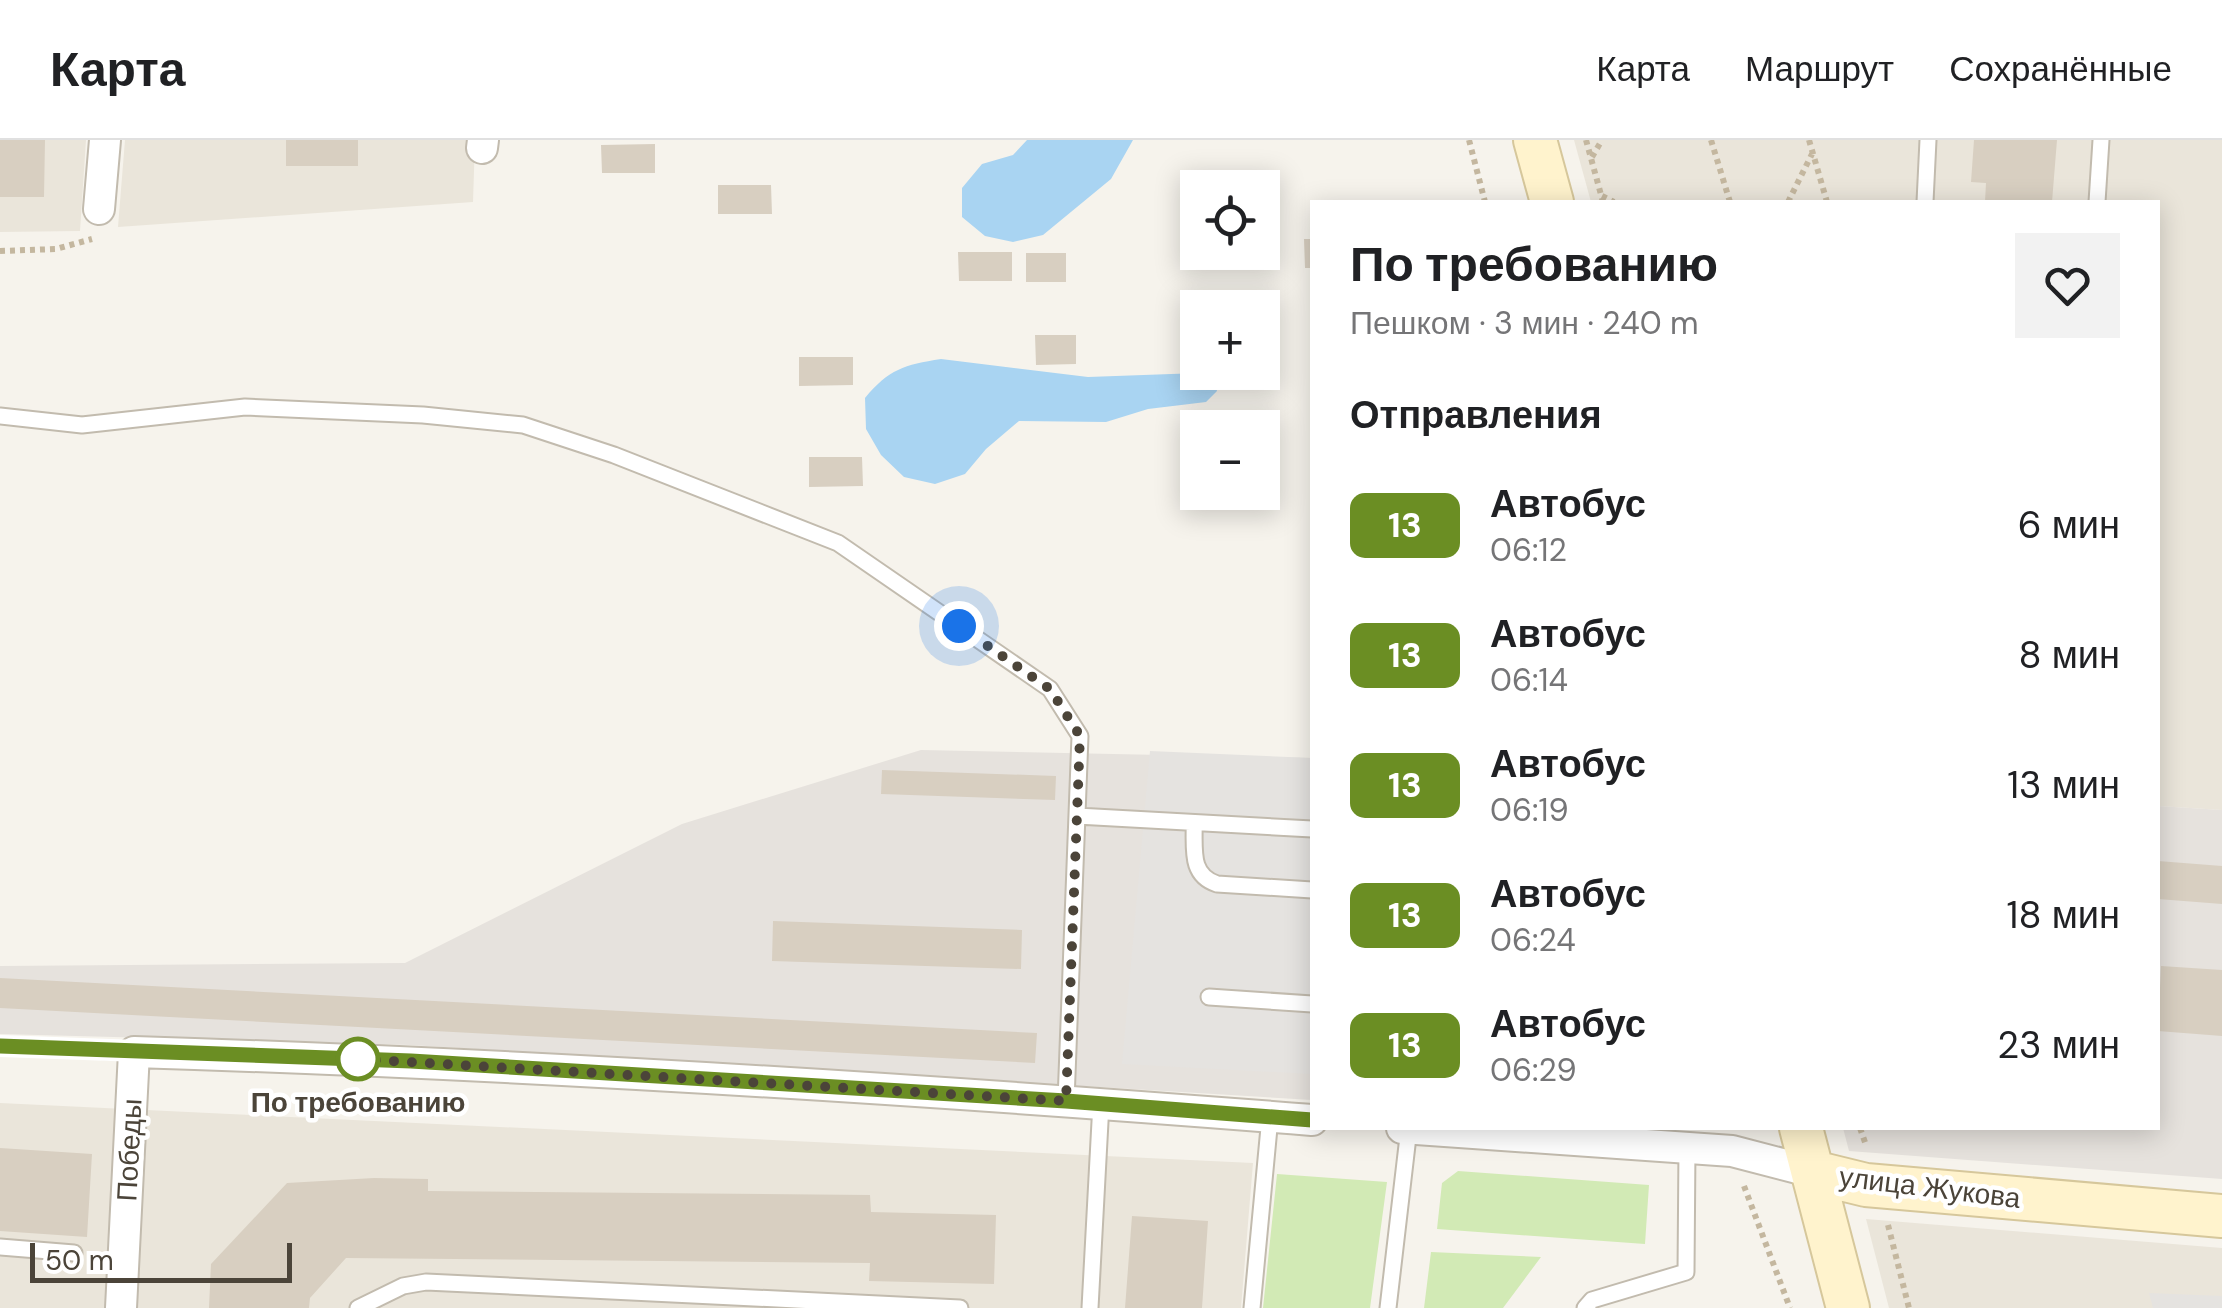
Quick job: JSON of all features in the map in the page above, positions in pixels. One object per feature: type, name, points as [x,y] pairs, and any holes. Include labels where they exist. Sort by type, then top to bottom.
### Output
[{"type":"main road","points":[[1535,140],[1551,200]]},
{"type":"main road","points":[[1803,1130],[1848,1308]]},
{"type":"main road","name":"улица Жукова","points":[[1814,1172],[1866,1185],[2222,1216]]},
{"type":"street","points":[[100,208],[105,140]]},
{"type":"street","points":[[134,1052],[411,1061],[1310,1120]]},
{"type":"street","name":"Победы","points":[[121,1308],[134,1052]]},
{"type":"street","name":"улица Жукова","points":[[1471,1130],[1635,1135],[1814,1172]]},
{"type":"lane","points":[[1925,200],[1928,140]]},
{"type":"lane","points":[[2097,200],[2100,140]]},
{"type":"lane","points":[[0,416],[82,425],[245,407],[423,415],[523,425],[614,455],[838,543],[1050,689],[1080,736],[1066,1101]]},
{"type":"lane","points":[[1076,816],[1310,829]]},
{"type":"lane","points":[[1194,823],[1196,864],[1205,880],[1310,890]]},
{"type":"lane","points":[[1209,997],[1310,1004]]},
{"type":"lane","points":[[0,1046],[134,1052]]},
{"type":"lane","points":[[1090,1308],[1101,1104]]},
{"type":"lane","points":[[1252,1308],[1270,1117]]},
{"type":"lane","points":[[1388,1308],[1405,1130]]},
{"type":"lane","points":[[1585,1308],[1592,1300],[1686,1272],[1687,1148]]},
{"type":"lane","points":[[0,1246],[74,1253]]},
{"type":"lane","points":[[358,1308],[392,1290],[426,1282],[960,1308]]},
{"type":"path","points":[[1468,140],[1484,200]]},
{"type":"path","points":[[1586,140],[1602,199]]},
{"type":"path","points":[[1591,158],[1602,140]]},
{"type":"path","points":[[1711,140],[1729,200]]},
{"type":"path","points":[[1809,140],[1825,200]]},
{"type":"path","points":[[1789,200],[1812,153]]},
{"type":"path","points":[[0,251],[56,249],[93,239],[100,208]]},
{"type":"path","points":[[1732,1152],[1790,1308]]},
{"type":"shaded area","points":[[0,140],[86,140],[80,231],[0,232]]},
{"type":"shaded area","points":[[125,140],[475,140],[473,202],[118,227]]},
{"type":"shaded area","points":[[1574,140],[2222,140],[2222,810],[2160,806],[2160,200],[1590,200]]},
{"type":"shaded area","points":[[921,750],[1310,758],[1310,1100],[410,1045],[0,1034],[0,966],[405,963],[682,824]]},
{"type":"shaded area","points":[[1150,751],[1310,758],[1310,1074],[1122,1064]]},
{"type":"shaded area","points":[[2160,806],[2222,810],[2222,1179],[1849,1151],[1844,1130],[2160,1130]]},
{"type":"shaded area","points":[[0,1103],[1253,1163],[1241,1308],[0,1308]]},
{"type":"shaded area","points":[[1866,1219],[2222,1248],[2222,1308],[1889,1308]]},
{"type":"shaded area","points":[[2149,1293],[2222,1296],[2222,1308],[2153,1308]]},
{"type":"green space","points":[[1458,1171],[1649,1185],[1645,1244],[1437,1229],[1442,1183]]},
{"type":"green space","points":[[1277,1174],[1387,1182],[1370,1308],[1263,1308]]},
{"type":"green space","points":[[1431,1252],[1541,1257],[1503,1308],[1424,1308]]},
{"type":"water","points":[[1027,140],[1133,140],[1111,179],[1043,235],[1013,242],[985,236],[962,217],[962,188],[982,164],[1013,155]]},
{"type":"water","points":[[941,359],[1088,377],[1180,374],[1180,390],[1217,391],[1206,402],[1148,409],[1106,422],[1019,421],[986,449],[965,474],[935,484],[904,477],[881,455],[866,429],[865,398],[898,370]]},
{"type":"building","points":[[0,140],[45,140],[44,197],[0,197]]},
{"type":"building","points":[[286,140],[358,140],[358,166],[286,166]]},
{"type":"building","points":[[1974,140],[2057,140],[2052,200],[1985,200],[1986,183],[1971,182]]},
{"type":"building","points":[[655,144],[655,173],[602,173],[601,145]]},
{"type":"building","points":[[718,185],[771,185],[772,214],[718,214]]},
{"type":"building","points":[[1304,239],[1310,239],[1310,268],[1305,268]]},
{"type":"building","points":[[958,252],[1012,252],[1012,281],[959,281]]},
{"type":"building","points":[[1026,253],[1066,253],[1066,282],[1026,282]]},
{"type":"building","points":[[1035,335],[1076,335],[1076,364],[1036,365]]},
{"type":"building","points":[[799,357],[853,357],[853,385],[799,386]]},
{"type":"building","points":[[809,457],[862,457],[863,486],[809,487]]},
{"type":"building","points":[[882,770],[1056,776],[1055,800],[881,794]]},
{"type":"building","points":[[2160,861],[2222,866],[2222,904],[2160,899]]},
{"type":"building","points":[[773,921],[1022,930],[1021,969],[772,961]]},
{"type":"building","points":[[2161,966],[2222,970],[2222,1036],[2160,1031]]},
{"type":"building","points":[[0,978],[1037,1033],[1035,1063],[0,1008]]},
{"type":"building","points":[[0,1148],[92,1154],[87,1237],[0,1231]]},
{"type":"building","points":[[428,1179],[428,1191],[870,1195],[871,1212],[996,1215],[994,1284],[869,1281],[870,1263],[346,1258],[310,1298],[309,1308],[209,1308],[211,1264],[287,1183]]},
{"type":"building","points":[[1132,1216],[1208,1221],[1202,1308],[1125,1308]]},
{"type":"bus line","name":"13","points":[[0,1046],[411,1061],[1310,1120]]},
{"type":"place","name":"По требованию","points":[[358,1059]]},
{"type":"route","points":[[358,1059],[1066,1101],[1080,736],[1050,689],[959,626]]}]
